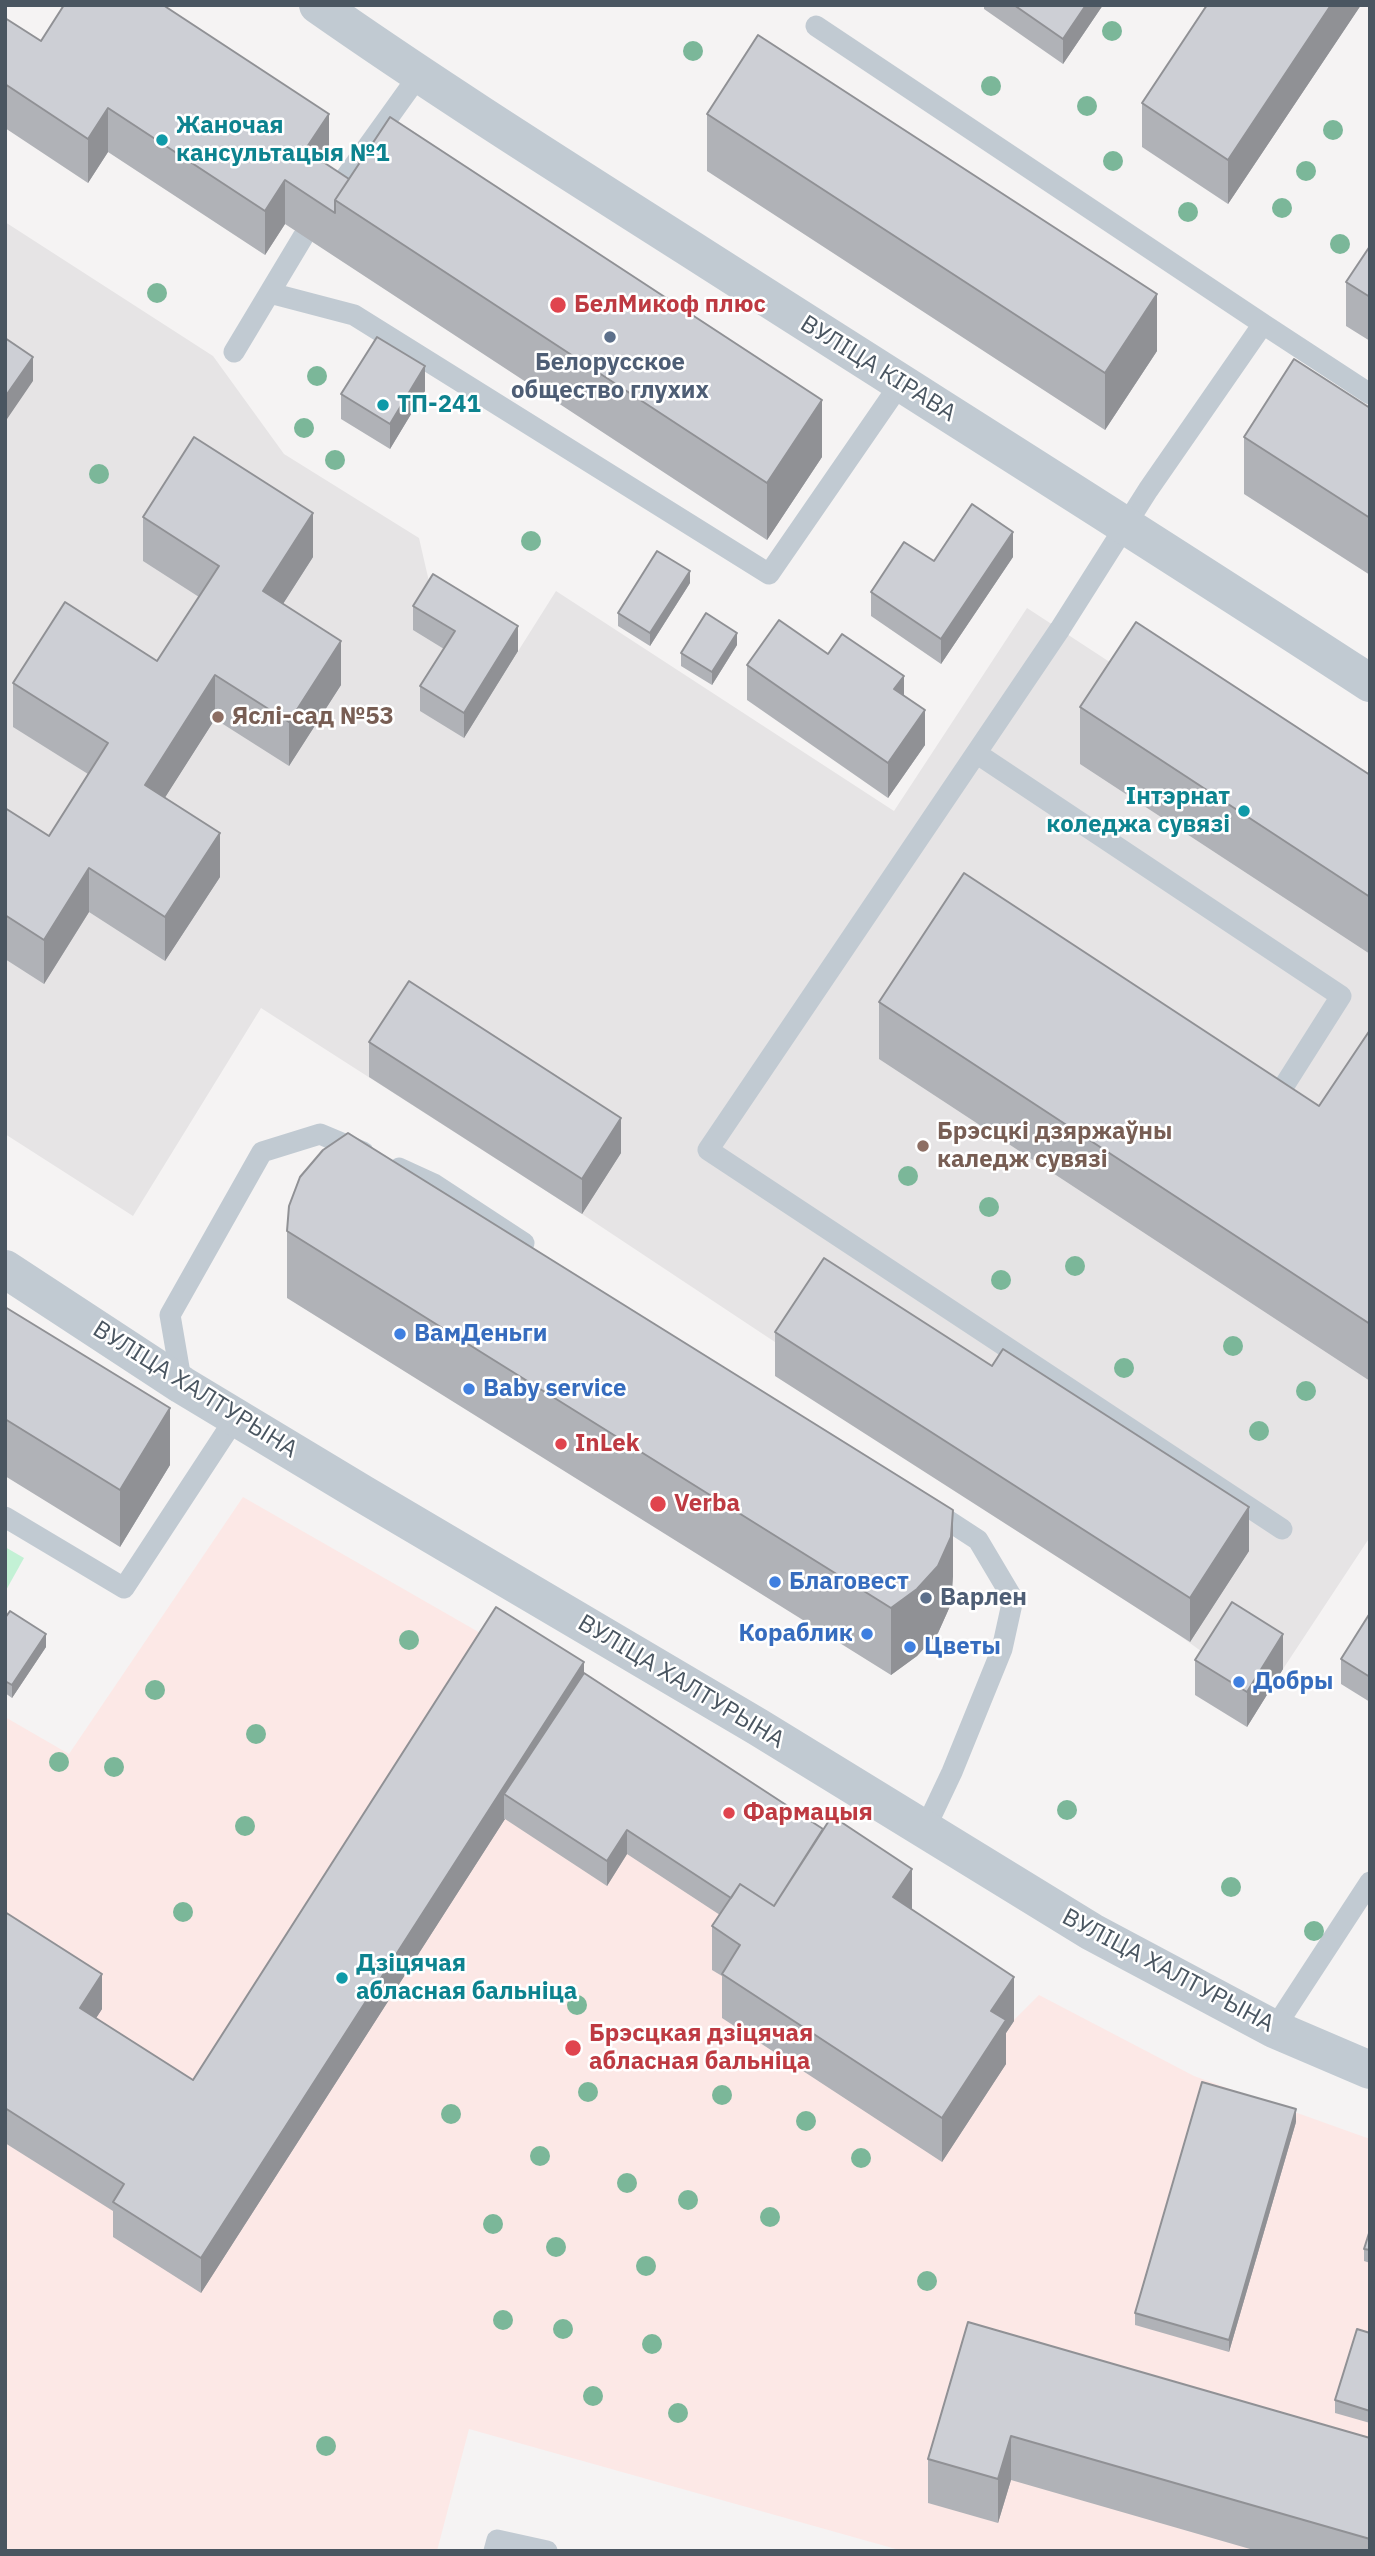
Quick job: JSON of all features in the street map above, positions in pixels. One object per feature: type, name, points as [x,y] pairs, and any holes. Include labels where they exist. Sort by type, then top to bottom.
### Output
[{"type":"street","name":"ВУЛІЦА КІРАВА","points":[[318,5],[419,75],[1370,683]]},
{"type":"street","name":"ВУЛІЦА ХАЛТУРЫНА","points":[[5,1269],[236,1418],[746,1720],[1092,1932],[1274,2029],[1370,2070]]},
{"type":"lane","points":[[816,26],[1370,394]]},
{"type":"lane","points":[[325,206],[419,75]]},
{"type":"lane","points":[[234,352],[303,237]]},
{"type":"lane","points":[[270,293],[354,316],[769,574],[900,384]]},
{"type":"lane","points":[[1263,324],[709,1150],[1282,1529]]},
{"type":"lane","points":[[976,753],[1341,996],[1277,1097]]},
{"type":"lane","points":[[183,1385],[170,1315],[262,1152],[320,1133],[434,1184],[538,1252]]},
{"type":"lane","points":[[5,1517],[124,1588],[236,1418]]},
{"type":"lane","points":[[908,1494],[978,1540],[1013,1598],[1002,1649],[952,1772],[925,1829]]},
{"type":"lane","points":[[1274,2029],[1370,1882]]},
{"type":"lane","points":[[494,2551],[497,2540],[547,2551]]},
{"type":"shaded area","name":"Брэсцкі дзяржаўны каледж сувязі","points":[[5,222],[213,356],[284,454],[419,538],[433,599],[455,656],[464,737],[556,591],[894,811],[1027,608],[1370,832],[1370,1537],[1283,1669],[1216,1662],[790,1352],[582,1214],[261,1008],[133,1216],[5,1134]]},
{"type":"shaded area","name":"Брэсцкая дзіцячая абласная бальніца","points":[[243,1497],[496,1642],[1013,2021],[1039,1995],[1194,2076],[1370,2139],[1370,2551],[903,2551],[469,2429],[437,2551],[5,2551],[5,1717],[69,1754]]},
{"type":"green space","points":[[5,1547],[24,1558],[5,1592]]},
{"type":"building","name":"Жаночая кансультацыя №1","points":[[64,5],[163,5],[329,114],[305,150],[349,179],[335,200],[335,213],[285,180],[265,211],[108,108],[88,139],[5,84],[5,18],[41,41]]},
{"type":"building","points":[[1014,5],[1086,5],[1063,39]]},
{"type":"building","points":[[1207,5],[1331,5],[1228,160],[1142,103]]},
{"type":"building","points":[[758,35],[1157,294],[1105,373],[707,114]]},
{"type":"building","points":[[390,117],[822,400],[767,483],[335,200]]},
{"type":"building","points":[[1370,246],[1370,297],[1346,282]]},
{"type":"building","points":[[377,337],[425,366],[390,424],[341,394]]},
{"type":"building","points":[[5,338],[33,357],[5,397]]},
{"type":"building","points":[[1294,359],[1370,408],[1370,518],[1244,437]]},
{"type":"building","points":[[194,437],[313,513],[263,591],[341,641],[289,722],[215,675],[145,785],[220,833],[165,917],[89,868],[44,940],[5,915],[5,808],[49,836],[108,743],[13,683],[65,602],[157,661],[219,566],[143,517]]},
{"type":"building","points":[[972,504],[1013,532],[941,639],[871,592],[904,542],[934,561]]},
{"type":"building","points":[[657,551],[690,571],[650,633],[618,613]]},
{"type":"building","points":[[433,574],[518,626],[464,713],[420,686],[455,631],[413,606]]},
{"type":"building","points":[[706,613],[737,633],[712,672],[681,653]]},
{"type":"building","points":[[779,620],[828,654],[842,634],[904,676],[894,689],[925,710],[888,763],[747,665]]},
{"type":"building","points":[[1136,622],[1370,775],[1370,897],[1080,707]]},
{"type":"building","points":[[964,873],[1319,1106],[1370,1030],[1370,1324],[879,1002]]},
{"type":"building","points":[[409,981],[621,1118],[582,1179],[369,1042]]},
{"type":"building","points":[[348,1133],[953,1510],[951,1537],[938,1566],[917,1589],[891,1608],[287,1231],[289,1206],[300,1177],[323,1150]]},
{"type":"building","points":[[824,1258],[992,1366],[1003,1349],[1249,1507],[1190,1598],[775,1332]]},
{"type":"building","points":[[5,1307],[170,1408],[120,1490],[5,1419]]},
{"type":"building","points":[[1232,1602],[1283,1634],[1247,1692],[1195,1660]]},
{"type":"building","name":"Дзіцячая абласная бальніца","points":[[496,1607],[584,1662],[201,2258],[113,2202],[124,2184],[5,2108],[5,1912],[102,1974],[80,2008],[193,2080]]},
{"type":"building","points":[[10,1611],[46,1634],[12,1685],[5,1681],[5,1618]]},
{"type":"building","points":[[1370,1613],[1370,1677],[1341,1659]]},
{"type":"building","points":[[584,1673],[823,1829],[774,1906],[740,1884],[731,1898],[627,1830],[607,1861],[504,1794]]},
{"type":"building","points":[[832,1816],[912,1869],[893,1897],[1014,1977],[991,2011],[1006,2020],[942,2118],[722,1974],[740,1945],[712,1926],[740,1884],[774,1906]]},
{"type":"building","points":[[1202,2082],[1296,2109],[1229,2340],[1135,2313]]},
{"type":"building","points":[[1370,2230],[1370,2250],[1364,2249]]},
{"type":"building","points":[[968,2322],[1370,2438],[1370,2539],[1011,2436],[998,2479],[928,2459]]},
{"type":"building","points":[[1357,2329],[1370,2333],[1370,2411],[1335,2400]]},
{"type":"place","name":"Жаночая кансультацыя №1","points":[[162,140]]},
{"type":"place","name":"БелМикоф плюс","points":[[558,305]]},
{"type":"place","name":"Белорусское общество глухих","points":[[610,337]]},
{"type":"place","name":"ТП-241","points":[[383,405]]},
{"type":"place","name":"Яслі-сад №53","points":[[218,717]]},
{"type":"place","name":"Інтэрнат коледжа сувязі","points":[[1244,811]]},
{"type":"place","name":"Брэсцкі дзяржаўны каледж сувязі","points":[[923,1146]]},
{"type":"place","name":"ВамДеньги","points":[[400,1334]]},
{"type":"place","name":"Baby service","points":[[469,1389]]},
{"type":"place","name":"InLek","points":[[561,1444]]},
{"type":"place","name":"Verba","points":[[658,1504]]},
{"type":"place","name":"Благовест","points":[[775,1582]]},
{"type":"place","name":"Варлен","points":[[926,1598]]},
{"type":"place","name":"Кораблик","points":[[867,1634]]},
{"type":"place","name":"Цветы","points":[[910,1647]]},
{"type":"place","name":"Добры","points":[[1239,1682]]},
{"type":"place","name":"Фармацыя","points":[[729,1813]]},
{"type":"place","name":"Дзіцячая абласная бальніца","points":[[342,1978]]},
{"type":"place","name":"Брэсцкая дзіцячая абласная бальніца","points":[[573,2048]]}]
